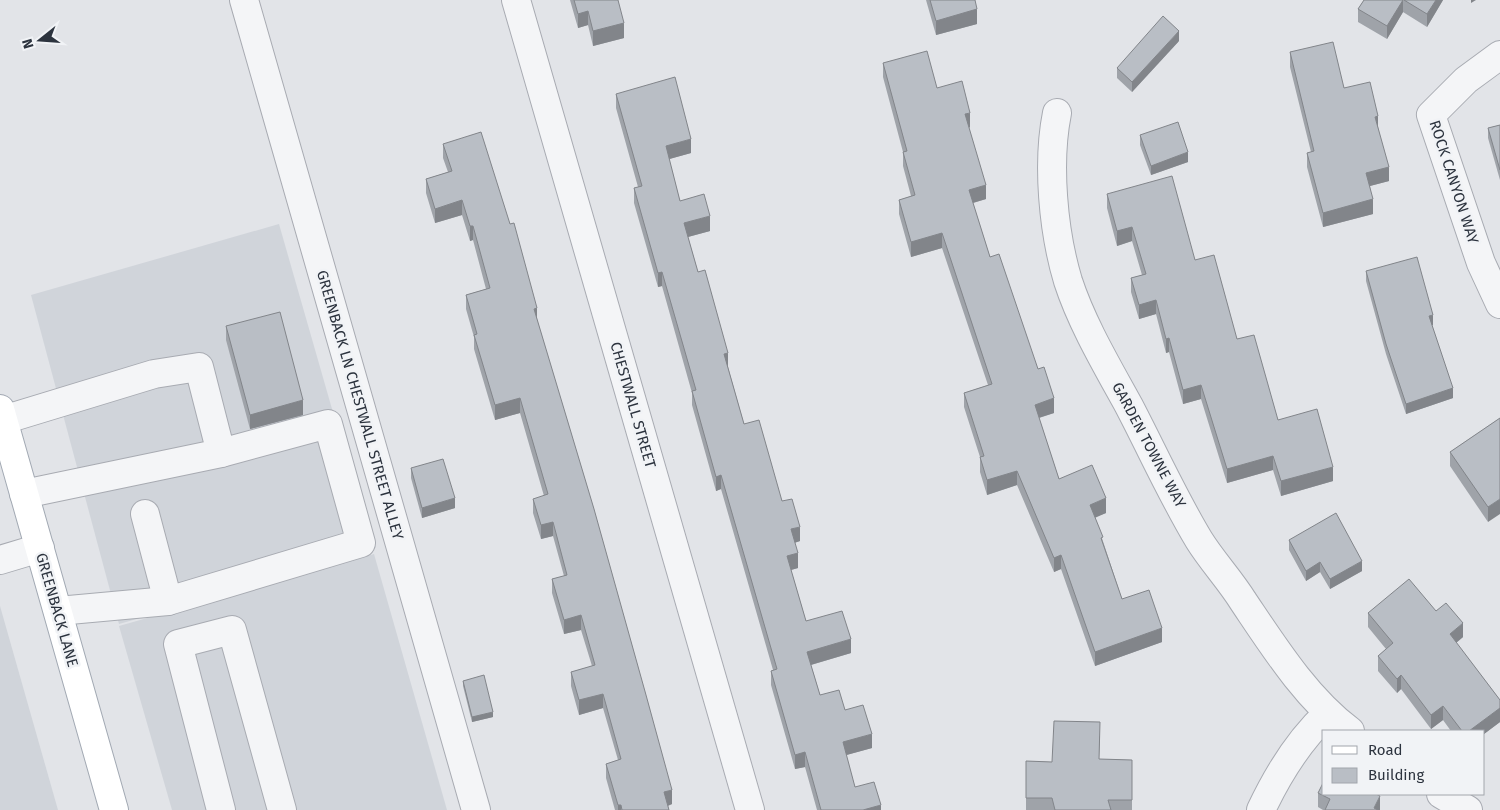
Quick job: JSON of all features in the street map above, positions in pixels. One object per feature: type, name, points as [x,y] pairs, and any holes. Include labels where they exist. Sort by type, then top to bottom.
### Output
[{"type":"main road","name":"GREENBACK LANE","points":[[1,414],[114,810]]},
{"type":"street","name":"GREENBACK LN CHESTWALL STREET ALLEY","points":[[244,0],[476,810]]},
{"type":"street","name":"CHESTWALL STREET","points":[[516,0],[750,810]]},
{"type":"street","name":"ROCK CANYON WAY","points":[[1500,56],[1466,80],[1431,115],[1481,263],[1500,304]]},
{"type":"street","name":"GARDEN TOWNE WAY","points":[[1057,113],[1052,139],[1053,194],[1058,234],[1068,281],[1092,337],[1199,540],[1229,579],[1268,638],[1327,714],[1349,730]]},
{"type":"street","points":[[1,414],[154,374],[199,366],[221,453]]},
{"type":"street","points":[[24,494],[221,453],[328,424],[361,543],[168,601],[58,611]]},
{"type":"street","points":[[145,514],[168,601]]},
{"type":"street","points":[[0,560],[40,548]]},
{"type":"street","points":[[221,810],[178,644],[232,630],[282,810]]},
{"type":"street","points":[[1261,810],[1273,784],[1295,750],[1327,714]]},
{"type":"street","points":[[1443,795],[1468,810]]},
{"type":"shaded area","points":[[279,224],[373,552],[119,624],[31,295]]},
{"type":"shaded area","points":[[374,554],[447,810],[172,810],[119,626]]},
{"type":"shaded area","points":[[0,606],[58,810],[0,810]]},
{"type":"building","points":[[574,0],[618,0],[624,23],[593,31],[588,11],[578,14]]},
{"type":"building","points":[[930,0],[975,0],[977,9],[936,21]]},
{"type":"building","points":[[1364,0],[1403,0],[1387,26],[1358,9]]},
{"type":"building","points":[[1404,0],[1436,0],[1427,14]]},
{"type":"building","points":[[1163,16],[1179,31],[1132,82],[1117,68]]},
{"type":"building","points":[[1333,42],[1344,88],[1370,82],[1378,116],[1375,117],[1389,167],[1366,173],[1373,199],[1323,213],[1307,153],[1314,151],[1290,52]]},
{"type":"building","points":[[927,51],[937,88],[962,81],[970,113],[965,114],[986,185],[969,190],[990,257],[999,254],[1038,369],[1044,367],[1054,398],[1035,405],[1059,479],[1092,465],[1106,498],[1090,505],[1103,537],[1101,538],[1122,599],[1149,590],[1162,628],[1095,652],[1061,555],[1054,558],[1017,471],[987,480],[980,457],[984,456],[964,393],[992,384],[942,233],[911,242],[899,200],[915,195],[903,152],[907,151],[883,63]]},
{"type":"building","points":[[675,77],[691,139],[666,146],[680,201],[704,194],[710,216],[684,223],[698,272],[705,270],[728,353],[724,354],[744,424],[759,420],[782,501],[792,499],[800,527],[791,529],[798,553],[787,556],[806,621],[842,611],[851,639],[807,652],[820,695],[839,690],[845,710],[863,705],[872,734],[843,742],[855,787],[874,782],[881,805],[863,810],[821,810],[805,752],[795,755],[771,671],[777,669],[721,475],[716,477],[692,391],[696,390],[662,272],[658,273],[634,188],[642,186],[616,94]]},
{"type":"building","points":[[1178,122],[1188,152],[1151,166],[1140,135]]},
{"type":"building","points":[[1500,125],[1500,170],[1488,128]]},
{"type":"building","points":[[481,132],[510,224],[514,223],[537,308],[534,309],[594,509],[646,695],[672,790],[664,792],[669,810],[622,810],[621,805],[618,805],[606,764],[621,759],[603,694],[579,700],[571,672],[595,665],[581,615],[564,620],[552,579],[567,575],[553,522],[541,525],[533,499],[548,494],[520,398],[495,405],[474,335],[477,334],[466,295],[490,288],[473,226],[470,226],[462,200],[435,209],[426,179],[452,171],[443,144]]},
{"type":"building","points":[[1172,176],[1195,260],[1214,255],[1237,339],[1254,335],[1278,420],[1317,409],[1333,467],[1281,481],[1273,456],[1227,469],[1201,385],[1183,390],[1169,338],[1166,339],[1156,300],[1139,305],[1131,278],[1146,274],[1132,227],[1117,231],[1107,194]]},
{"type":"building","points":[[1417,257],[1433,315],[1429,316],[1453,388],[1406,404],[1386,344],[1366,271]]},
{"type":"building","points":[[280,312],[303,400],[250,415],[226,326]]},
{"type":"building","points":[[1500,418],[1500,499],[1488,507],[1450,452]]},
{"type":"building","points":[[443,459],[455,498],[422,508],[411,468]]},
{"type":"building","points":[[1336,513],[1362,561],[1330,579],[1320,562],[1306,571],[1289,540]]},
{"type":"building","points":[[1409,579],[1436,611],[1446,603],[1463,623],[1450,634],[1500,700],[1500,708],[1470,730],[1461,730],[1443,706],[1431,715],[1401,675],[1397,679],[1378,656],[1393,643],[1368,613]]},
{"type":"building","points":[[484,675],[493,712],[472,717],[463,681]]},
{"type":"building","points":[[1054,721],[1100,722],[1099,759],[1132,760],[1132,800],[1108,800],[1111,810],[1055,810],[1052,798],[1026,798],[1026,761],[1052,762]]},
{"type":"building","points":[[1322,785],[1322,795],[1318,793]]},
{"type":"building","points":[[1322,795],[1380,796],[1374,808],[1378,810],[1325,810],[1330,799]]}]
